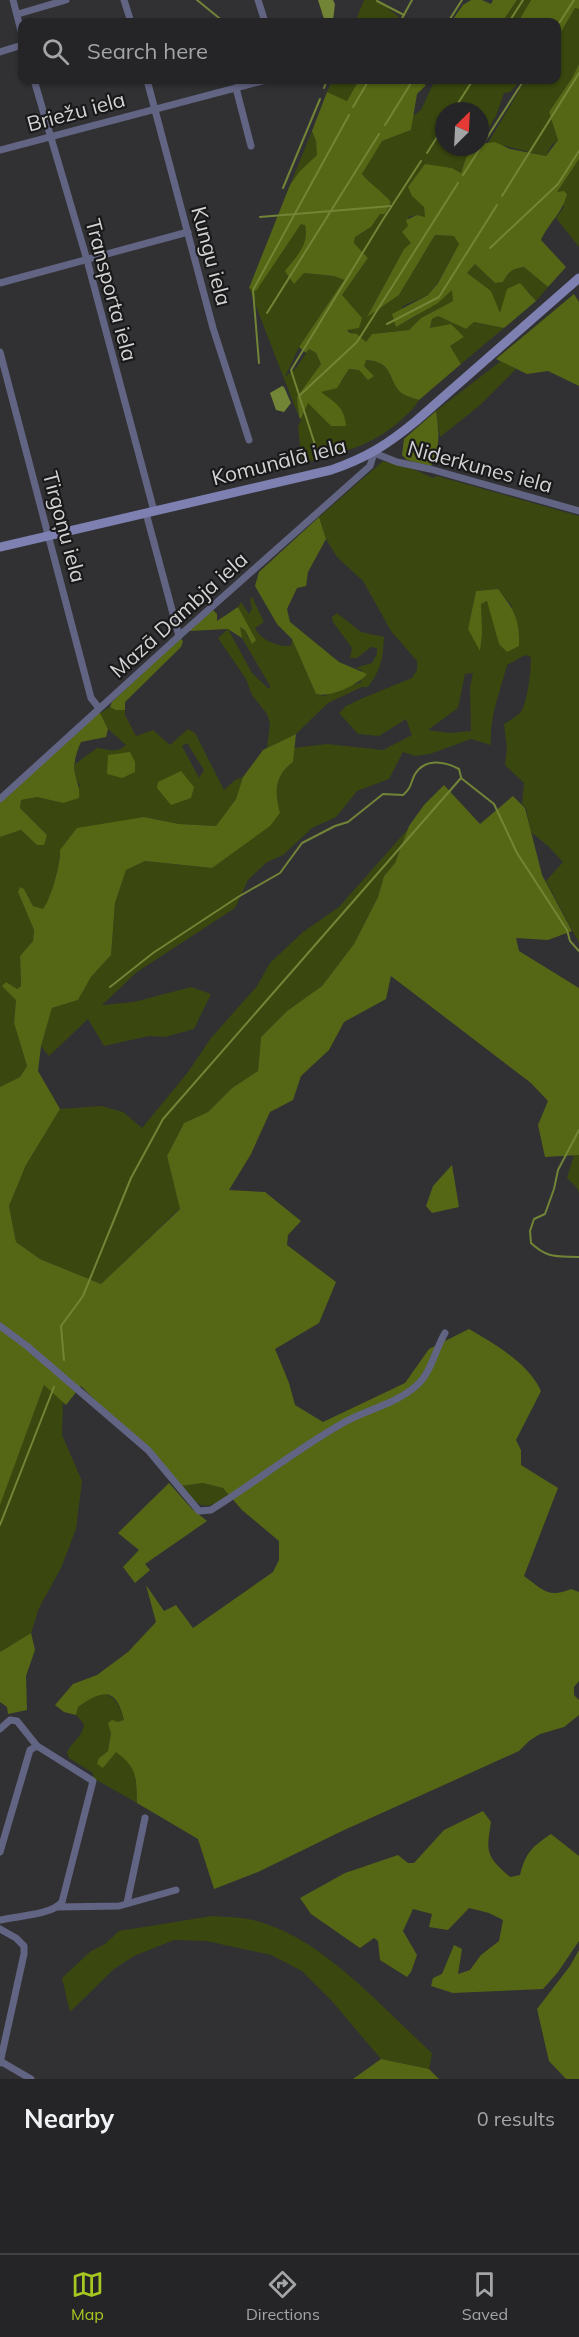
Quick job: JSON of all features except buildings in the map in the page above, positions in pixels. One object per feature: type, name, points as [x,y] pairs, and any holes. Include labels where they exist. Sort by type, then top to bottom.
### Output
[{"type":"street","points":[[13,0],[19,18]]},
{"type":"street","points":[[18,14],[66,0]]},
{"type":"street","points":[[124,0],[130,18]]},
{"type":"street","points":[[258,0],[264,18]]},
{"type":"street","points":[[0,52],[18,46]]},
{"type":"street","name":"Transporta iela","points":[[35,84],[87,260],[179,636]]},
{"type":"street","name":"Kungu iela","points":[[148,84],[213,328],[249,440]]},
{"type":"street","name":"Briežu iela","points":[[0,150],[251,84]]},
{"type":"street","points":[[236,88],[251,146]]},
{"type":"street","points":[[0,283],[188,232]]},
{"type":"street","name":"Komunālā iela","points":[[0,547],[331,470],[374,453],[416,421],[579,278]]},
{"type":"street","name":"Tirgoņu iela","points":[[0,352],[91,698],[99,708]]},
{"type":"street","name":"Niderkunes iela","points":[[374,453],[397,462],[430,469],[579,511]]},
{"type":"street","name":"Mazā Dambja iela","points":[[0,799],[370,466],[374,453]]},
{"type":"street","points":[[0,1326],[27,1346],[148,1450],[182,1494],[199,1511],[211,1510],[289,1456],[345,1422],[398,1400],[418,1384],[431,1366],[434,1352],[445,1333]]},
{"type":"street","points":[[0,1729],[10,1720],[17,1721],[37,1746],[93,1781],[62,1902],[58,1907]]},
{"type":"street","points":[[0,1852],[30,1750],[37,1746]]},
{"type":"street","points":[[127,1903],[145,1818]]},
{"type":"street","points":[[0,1920],[58,1907],[119,1906],[176,1890]]},
{"type":"street","points":[[0,1929],[16,1938],[24,1946],[17,1989],[0,2062],[31,2079]]},
{"type":"shaded area","points":[[318,0],[333,0],[335,4],[333,18],[324,18]]},
{"type":"shaded area","points":[[364,0],[377,0],[399,17],[398,18],[357,18]]},
{"type":"shaded area","points":[[471,0],[482,0],[491,4],[493,0],[517,0],[505,18],[454,18],[463,5]]},
{"type":"shaded area","points":[[517,0],[531,0],[520,18],[505,18]]},
{"type":"shaded area","points":[[531,0],[579,0],[579,9],[575,8],[561,32],[561,18],[520,18]]},
{"type":"shaded area","points":[[575,8],[579,9],[579,64],[549,112],[558,140],[551,146],[546,156],[489,143],[523,84],[561,84],[561,32]]},
{"type":"shaded area","points":[[579,64],[579,159],[557,192],[564,191],[567,194],[565,201],[541,240],[566,267],[548,287],[524,267],[511,271],[503,282],[495,283],[475,264],[467,273],[491,291],[500,313],[507,289],[520,283],[536,301],[504,328],[474,322],[466,329],[438,316],[432,319],[430,328],[451,324],[464,337],[450,346],[461,364],[419,400],[400,392],[385,367],[375,361],[366,360],[364,366],[374,376],[368,380],[359,370],[349,369],[337,388],[321,392],[344,414],[346,426],[331,426],[308,403],[301,419],[297,397],[321,364],[316,353],[309,349],[306,353],[299,347],[344,280],[334,276],[304,273],[294,284],[285,271],[304,244],[305,225],[301,224],[256,291],[249,288],[290,185],[299,172],[317,155],[316,141],[312,131],[327,92],[347,101],[357,84],[426,85],[417,94],[411,130],[382,141],[362,174],[391,202],[385,214],[380,214],[371,227],[355,237],[354,243],[368,258],[342,295],[362,318],[359,328],[347,330],[357,334],[366,342],[372,334],[409,330],[421,318],[453,301],[452,290],[438,303],[396,327],[392,314],[428,295],[438,283],[459,244],[454,236],[435,235],[399,295],[367,317],[404,249],[411,243],[402,232],[408,226],[406,220],[417,215],[425,217],[424,207],[412,196],[408,187],[425,164],[452,168],[461,173],[468,156],[489,156],[489,143],[495,142],[510,149],[546,156],[558,140],[549,112]]},
{"type":"shaded area","points":[[330,84],[357,84],[347,101],[327,92]]},
{"type":"shaded area","points":[[433,84],[517,84],[510,92],[504,93],[496,116],[489,127],[489,102],[435,102],[435,156],[468,156],[461,173],[445,167],[424,207],[425,217],[417,215],[408,217],[411,243],[404,249],[368,315],[399,295],[435,235],[455,236],[459,244],[428,295],[403,306],[395,327],[415,317],[453,289],[453,301],[421,318],[409,330],[372,334],[366,342],[346,329],[342,295],[368,258],[354,243],[355,237],[371,227],[380,214],[385,214],[391,202],[384,194],[374,189],[362,174],[381,141],[411,130],[413,116],[421,110]]},
{"type":"shaded area","points":[[312,131],[318,155],[299,172],[290,185]]},
{"type":"shaded area","points":[[579,159],[579,247],[556,218],[564,207],[556,193]]},
{"type":"shaded area","points":[[301,224],[305,224],[306,238],[294,283],[304,273],[334,276],[344,280],[299,347],[285,377],[296,368],[309,349],[316,353],[321,364],[298,397],[298,415],[249,288],[256,290]]},
{"type":"shaded area","points":[[475,264],[495,283],[503,282],[511,271],[524,267],[548,287],[536,301],[528,291],[500,314],[467,273]]},
{"type":"shaded area","points":[[574,294],[579,302],[579,386],[548,371],[527,374],[496,359]]},
{"type":"shaded area","points":[[438,316],[466,329],[474,322],[504,328],[461,364],[450,346],[464,337],[455,329],[430,329],[432,319]]},
{"type":"shaded area","points":[[365,360],[374,361],[385,367],[400,392],[419,400],[413,409],[389,430],[366,443],[302,463],[298,427],[308,402],[331,426],[320,392],[342,381],[349,369],[359,370],[373,377],[364,366]]},
{"type":"shaded area","points":[[501,361],[516,369],[479,406],[440,437],[436,411]]},
{"type":"shaded area","points":[[282,386],[291,403],[284,412],[276,410],[270,393]]},
{"type":"shaded area","points":[[436,411],[438,439],[431,466],[407,460],[402,455],[404,439]]},
{"type":"shaded area","points":[[383,461],[413,469],[433,478],[437,476],[579,516],[579,943],[546,881],[563,862],[531,832],[526,808],[522,804],[524,783],[505,765],[507,749],[504,724],[523,709],[530,678],[531,657],[525,655],[507,665],[493,715],[491,745],[471,739],[430,754],[415,756],[403,752],[389,779],[357,791],[336,817],[312,828],[283,855],[267,862],[248,880],[235,908],[137,972],[102,1005],[134,1002],[191,987],[211,994],[194,1029],[165,1037],[149,1036],[104,1046],[88,1019],[49,1056],[41,1046],[52,1008],[78,1000],[91,977],[111,955],[115,903],[126,870],[145,861],[212,868],[276,801],[279,779],[284,770],[293,762],[294,748],[327,744],[383,750],[412,735],[406,719],[379,736],[358,734],[339,713],[346,706],[412,678],[417,670],[417,661],[391,631],[363,581],[337,557],[326,539],[319,517]],"holes":[[[498,589],[512,606],[499,644],[488,601],[481,604],[468,629],[476,591]],[[473,673],[470,687],[471,731],[450,733],[428,730],[458,708],[465,674]]]},
{"type":"shaded area","points":[[319,517],[326,539],[308,572],[306,586],[297,588],[287,609],[290,622],[339,662],[367,674],[343,690],[322,695],[316,694],[292,639],[277,624],[255,586],[259,572]]},
{"type":"shaded area","points":[[498,589],[515,615],[519,646],[507,652],[499,644],[487,601],[481,604],[480,651],[468,629],[476,591]]},
{"type":"shaded area","points":[[252,597],[264,622],[255,628],[257,632],[270,642],[281,645],[291,646],[292,639],[316,694],[324,696],[361,682],[362,670],[355,668],[372,663],[377,654],[377,648],[371,647],[357,658],[350,658],[352,648],[333,622],[332,617],[337,613],[361,632],[384,637],[380,664],[368,687],[362,687],[328,703],[296,734],[267,748],[270,724],[267,714],[252,695],[246,679],[218,638],[228,629],[252,673],[269,689],[270,686],[242,638],[239,626],[245,630],[248,638],[255,641],[238,607],[241,602],[249,614],[252,609],[250,599]]},
{"type":"shaded area","points":[[238,607],[256,640],[252,644],[245,630],[240,627],[242,638],[228,629],[189,631],[213,610],[217,614],[217,621]]},
{"type":"shaded area","points":[[180,638],[183,641],[181,647],[125,702],[125,710],[110,707],[112,702]]},
{"type":"shaded area","points":[[110,707],[125,710],[125,715],[136,736],[153,730],[170,745],[188,729],[195,733],[224,790],[235,780],[243,777],[236,799],[216,826],[179,824],[144,817],[121,822],[60,850],[55,881],[43,910],[33,906],[24,889],[18,892],[34,930],[33,941],[20,956],[21,986],[17,989],[14,1023],[27,1066],[20,1077],[0,1087],[0,837],[21,830],[37,845],[47,835],[20,808],[21,800],[37,797],[63,803],[80,786],[75,777],[75,764],[97,748],[116,750],[126,745],[108,729],[100,713]],"holes":[[[187,743],[204,770],[199,778],[182,746]]]},
{"type":"shaded area","points":[[99,711],[108,729],[106,737],[81,742],[79,746],[74,768],[79,798],[63,803],[37,797],[21,800],[20,808],[47,835],[44,845],[37,845],[21,830],[0,837],[0,802]]},
{"type":"shaded area","points":[[296,734],[293,762],[279,778],[277,798],[280,813],[270,826],[212,868],[145,861],[126,870],[115,903],[111,955],[91,977],[78,1000],[52,1008],[41,1046],[38,1071],[60,1109],[26,1165],[9,1206],[16,1242],[40,1259],[101,1284],[180,1209],[167,1156],[184,1123],[208,1112],[232,1088],[258,1071],[261,1037],[287,1011],[322,986],[354,944],[378,897],[384,876],[395,863],[409,826],[424,805],[444,785],[480,824],[513,796],[525,808],[542,875],[572,931],[548,940],[516,938],[519,951],[579,988],[579,1155],[545,1157],[538,1125],[548,1101],[531,1083],[391,976],[386,999],[344,1022],[329,1050],[301,1076],[293,1100],[270,1112],[251,1154],[229,1190],[265,1192],[301,1221],[288,1235],[287,1245],[336,1282],[319,1323],[275,1349],[295,1405],[323,1422],[405,1383],[429,1349],[469,1329],[510,1355],[528,1371],[535,1381],[541,1391],[516,1440],[521,1450],[521,1465],[558,1488],[524,1576],[551,1593],[571,1589],[579,1592],[579,1681],[574,1687],[574,1695],[579,1700],[579,1715],[564,1727],[540,1734],[519,1751],[342,1831],[258,1872],[214,1889],[198,1839],[137,1803],[136,1780],[128,1763],[116,1752],[103,1768],[97,1764],[99,1758],[108,1751],[111,1733],[108,1723],[112,1720],[118,1722],[124,1720],[117,1701],[107,1694],[94,1697],[78,1707],[76,1715],[64,1712],[55,1705],[73,1684],[97,1675],[128,1652],[156,1622],[146,1585],[164,1611],[176,1605],[193,1628],[273,1572],[279,1560],[279,1541],[242,1510],[223,1488],[203,1483],[181,1486],[81,1386],[66,1405],[44,1385],[0,1505],[0,1087],[20,1077],[27,1066],[14,1023],[16,1000],[2,986],[6,982],[17,989],[21,986],[20,956],[33,941],[34,930],[18,892],[20,887],[24,889],[33,906],[43,909],[55,881],[60,850],[77,828],[144,817],[179,824],[216,826],[236,799],[243,777],[263,750]]},
{"type":"shaded area","points":[[130,752],[135,762],[135,772],[122,778],[107,774],[108,755]]},
{"type":"shaded area","points":[[181,771],[194,787],[191,798],[171,805],[157,788],[158,782]]},
{"type":"shaded area","points":[[408,829],[395,863],[384,876],[378,897],[354,944],[322,986],[287,1011],[261,1037],[258,1071],[232,1088],[208,1112],[184,1123],[167,1156],[180,1208],[101,1284],[40,1259],[16,1242],[9,1206],[26,1165],[60,1109],[101,1106],[123,1112],[142,1128],[188,1072],[211,1038],[257,986],[270,963],[303,932],[339,907]]},
{"type":"shaded area","points":[[574,1155],[579,1155],[579,1193],[567,1178]]},
{"type":"shaded area","points":[[452,1165],[459,1207],[432,1213],[426,1206],[433,1186]]},
{"type":"shaded area","points":[[44,1385],[63,1401],[62,1435],[82,1481],[76,1529],[61,1568],[39,1608],[31,1633],[0,1652],[0,1504]]},
{"type":"shaded area","points":[[169,1483],[192,1509],[207,1521],[145,1564],[150,1570],[135,1583],[123,1567],[139,1550],[118,1533]]},
{"type":"shaded area","points":[[203,1483],[223,1488],[230,1496],[214,1504],[203,1505],[193,1499],[181,1486]]},
{"type":"shaded area","points":[[31,1633],[35,1650],[26,1676],[27,1710],[8,1714],[7,1707],[0,1702],[0,1652]]},
{"type":"shaded area","points":[[105,1693],[118,1704],[124,1721],[118,1722],[111,1733],[108,1751],[99,1758],[103,1768],[116,1751],[123,1757],[132,1768],[136,1780],[137,1803],[93,1778],[93,1773],[69,1758],[67,1753],[83,1729],[84,1724],[76,1715],[78,1707],[96,1694]]},
{"type":"shaded area","points":[[483,1811],[491,1822],[488,1847],[492,1859],[510,1877],[520,1875],[531,1851],[551,1834],[579,1856],[579,1941],[543,1989],[453,1993],[431,1986],[433,1978],[442,1974],[454,1945],[462,1949],[458,1974],[470,1970],[481,1955],[499,1941],[503,1920],[489,1913],[469,1908],[448,1930],[429,1927],[432,1914],[413,1909],[403,1931],[417,1955],[407,1977],[380,1960],[378,1941],[374,1938],[360,1948],[311,1914],[300,1898],[345,1873],[398,1855],[408,1863],[414,1863],[444,1830]]},
{"type":"shaded area","points":[[212,1916],[248,1919],[278,1928],[326,1957],[349,1975],[432,2053],[429,2069],[381,2059],[331,2000],[302,1971],[271,1955],[206,1941],[174,1940],[134,1956],[114,1969],[70,2012],[62,1978],[91,1951],[105,1944],[119,1931]]},
{"type":"shaded area","points":[[579,1950],[579,2079],[566,2079],[549,2061],[537,2009],[570,1966]]},
{"type":"shaded area","points":[[381,2059],[429,2069],[439,2079],[353,2079]]},
{"type":"waterway","points":[[197,0],[219,18]]},
{"type":"waterway","points":[[402,18],[412,0]]},
{"type":"waterway","points":[[451,18],[462,0]]},
{"type":"waterway","points":[[512,18],[523,0]]},
{"type":"waterway","points":[[561,20],[574,0]]},
{"type":"waterway","points":[[377,1],[404,15]]},
{"type":"waterway","points":[[502,196],[579,73]]},
{"type":"waterway","points":[[324,88],[326,84]]},
{"type":"waterway","points":[[353,107],[367,84]]},
{"type":"waterway","points":[[385,125],[411,84]]},
{"type":"waterway","points":[[459,102],[470,84]]},
{"type":"waterway","points":[[463,175],[521,84]]},
{"type":"waterway","points":[[283,188],[320,99]]},
{"type":"waterway","points":[[259,363],[253,290],[349,115]]},
{"type":"waterway","points":[[267,313],[379,134]]},
{"type":"waterway","points":[[427,153],[435,140]]},
{"type":"waterway","points":[[490,248],[558,184],[579,151]]},
{"type":"waterway","points":[[317,451],[291,370],[421,161]]},
{"type":"waterway","points":[[300,395],[357,342],[458,183]]},
{"type":"waterway","points":[[387,324],[439,297],[497,205]]},
{"type":"waterway","points":[[260,217],[391,206]]},
{"type":"waterway","points":[[110,987],[153,953],[238,897],[280,873],[302,843],[348,822],[383,794],[403,795],[415,774],[424,765],[435,762],[447,764],[459,769],[461,777]]},
{"type":"waterway","points":[[64,1360],[61,1326],[83,1296],[131,1178],[163,1119],[461,778],[494,804],[517,853],[567,930],[570,941],[579,951]]},
{"type":"waterway","points":[[579,1130],[558,1170],[545,1214],[534,1219],[530,1231],[531,1243],[543,1252],[553,1256],[579,1257]]},
{"type":"waterway","points":[[0,1525],[54,1387]]}]
